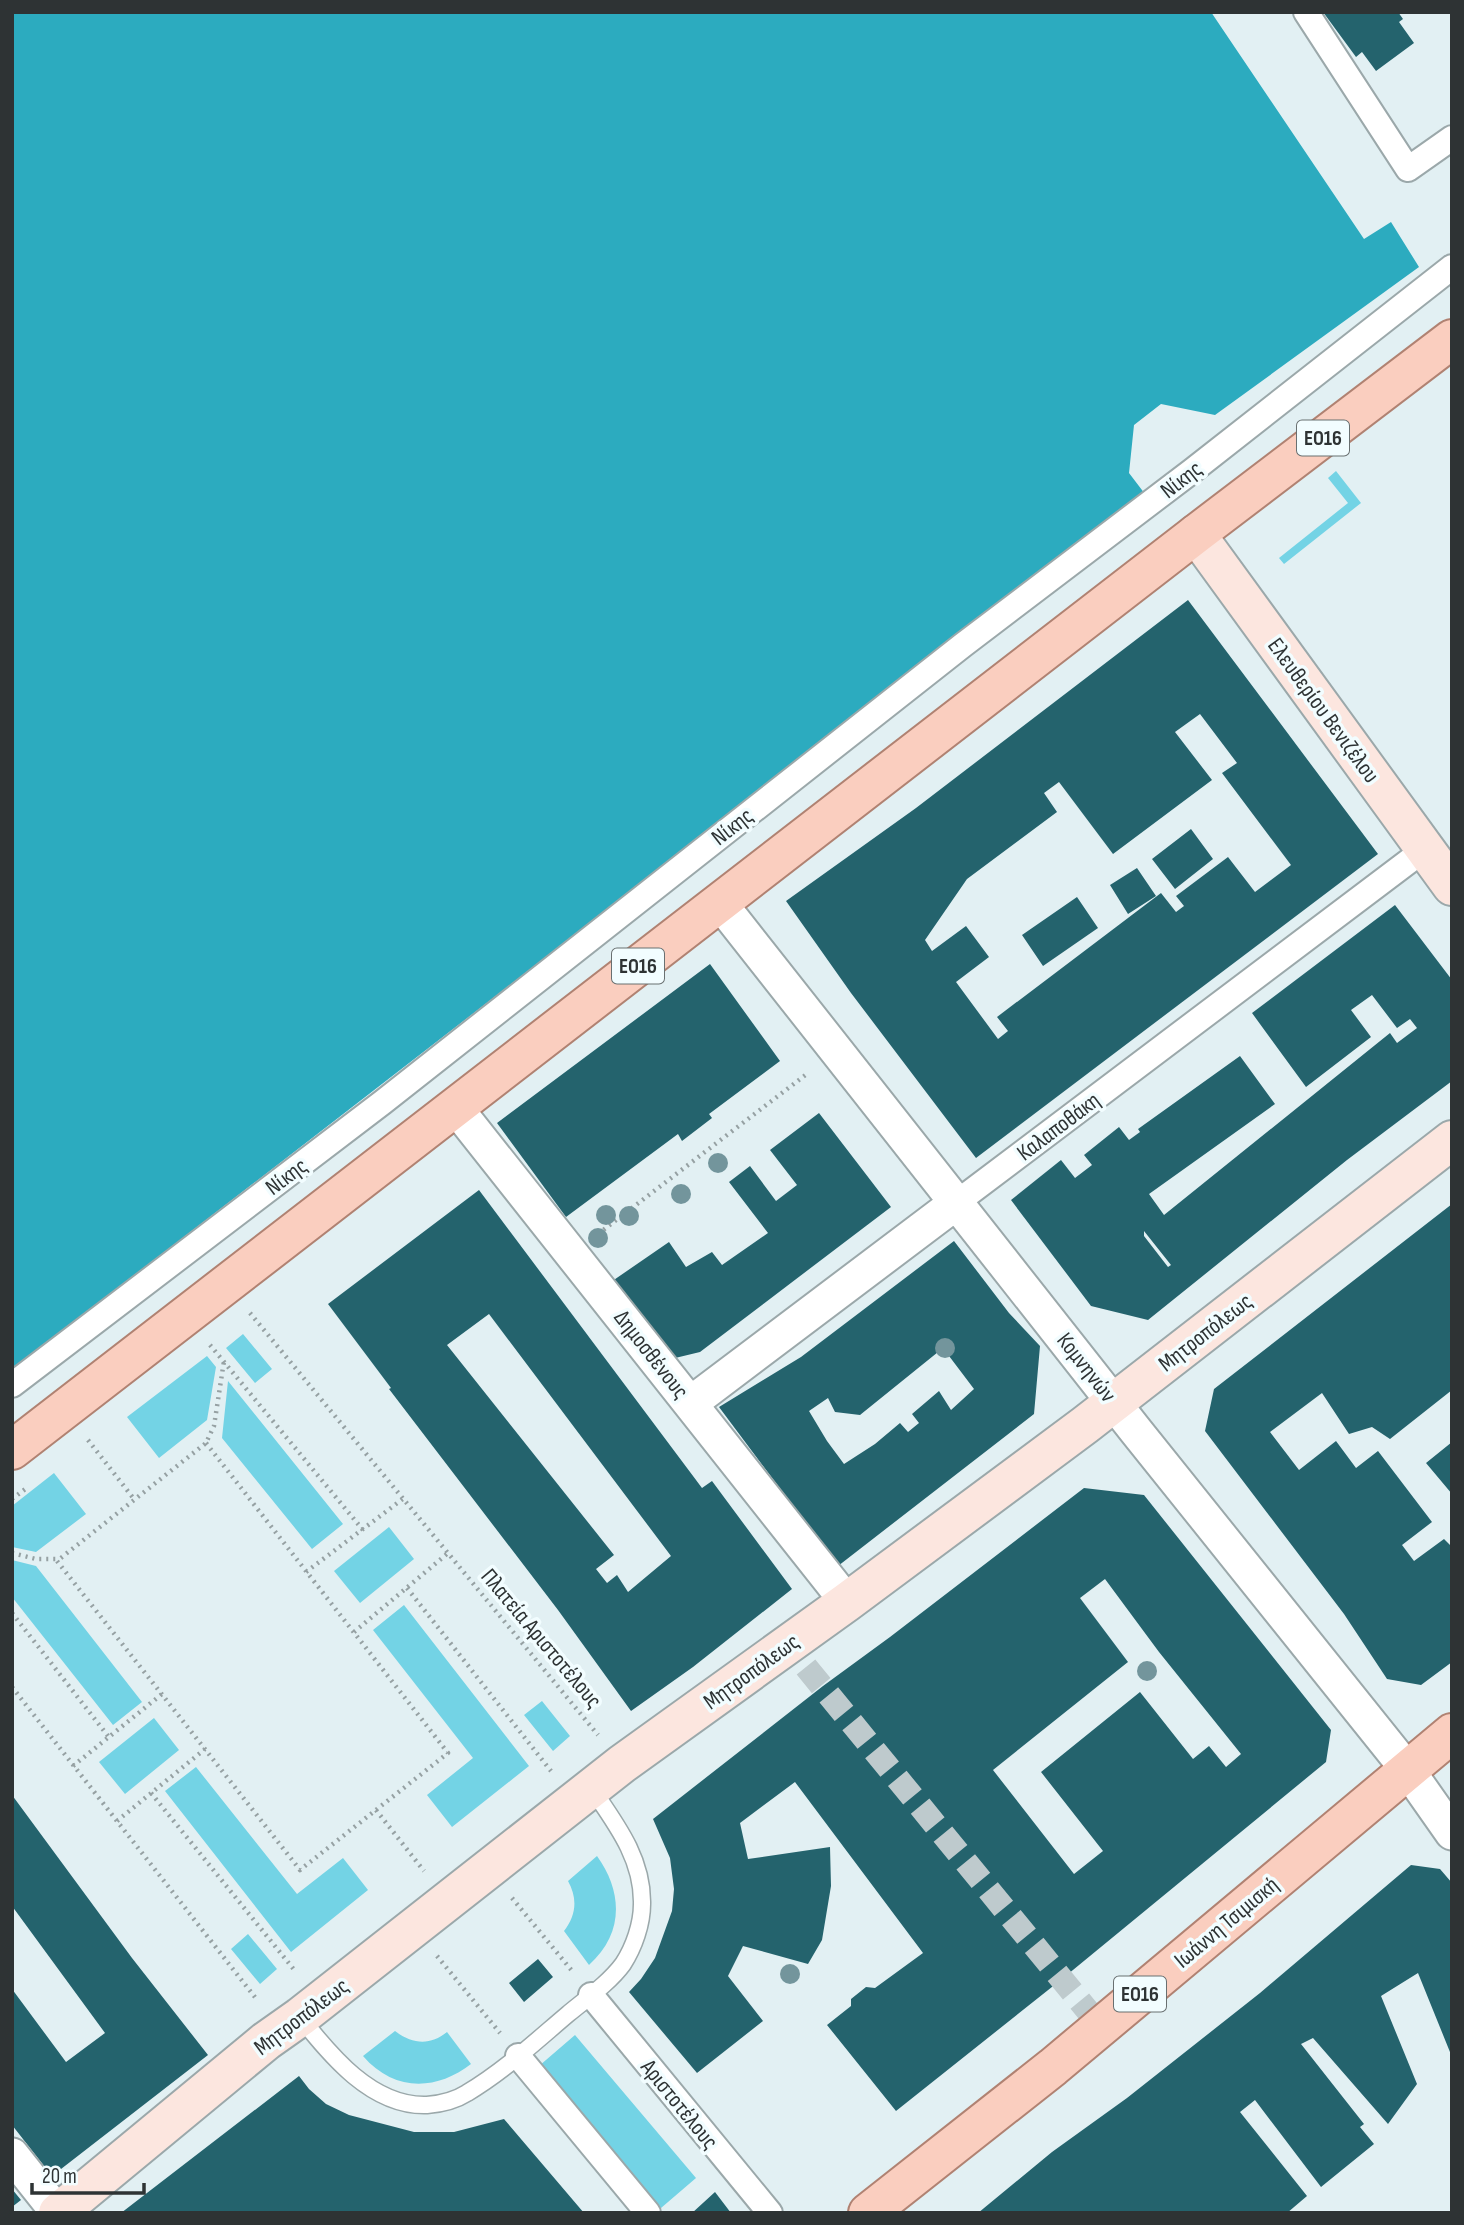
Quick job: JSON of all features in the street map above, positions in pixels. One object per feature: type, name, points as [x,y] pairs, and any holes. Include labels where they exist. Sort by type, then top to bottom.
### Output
[{"type":"main road","name":"ΕΟ16","points":[[12,1450],[1452,339]]},
{"type":"main road","name":"Ελευθερίου Βενιζέλου","points":[[1196,534],[1452,886]]},
{"type":"main road","name":"Μητροπόλεως","points":[[58,2213],[266,2041],[622,1763],[847,1602],[1115,1402],[1452,1140]]},
{"type":"main road","name":"Ιωάννη Τσιμισκή","points":[[868,2213],[1062,2059],[1452,1733]]},
{"type":"street","points":[[1306,12],[1408,169],[1452,138]]},
{"type":"street","name":"Νίκης","points":[[12,1385],[383,1102],[877,712],[1192,471],[1452,267]]},
{"type":"street","name":"Καλαποθάκη","points":[[691,1403],[1425,849]]},
{"type":"street","name":"Κομνηνών","points":[[720,903],[1407,1769],[1452,1833]]},
{"type":"street","name":"Δημοσθένους","points":[[456,1108],[847,1602]]},
{"type":"street","name":"Αριστοτέλους","points":[[591,1995],[770,2213]]},
{"type":"street","points":[[518,2056],[648,2213]]},
{"type":"street","points":[[12,2155],[58,2213]]},
{"type":"lane","points":[[300,2017],[330,2054],[355,2077],[398,2100],[414,2104],[427,2105],[449,2101],[465,2094],[518,2056],[591,1995],[623,1964],[636,1937],[643,1905],[640,1875],[629,1844],[592,1789]]},
{"type":"path","points":[[572,1254],[836,1051]]},
{"type":"path","name":"Πλατεία Αριστοτέλους","points":[[251,1312],[599,1735]]},
{"type":"path","points":[[210,1345],[363,1530]]},
{"type":"path","points":[[12,1553],[36,1559],[59,1559],[206,1443],[214,1426],[224,1361]]},
{"type":"path","points":[[89,1440],[134,1499]]},
{"type":"path","points":[[59,1559],[57,1561],[300,1870],[448,1753],[206,1443]]},
{"type":"path","points":[[306,1572],[404,1498]]},
{"type":"path","points":[[354,1632],[449,1553]]},
{"type":"path","points":[[407,1588],[551,1772]]},
{"type":"path","points":[[12,1613],[108,1736]]},
{"type":"path","points":[[12,1687],[263,2007]]},
{"type":"path","points":[[74,1766],[162,1695]]},
{"type":"path","points":[[117,1821],[205,1749]]},
{"type":"path","points":[[151,1793],[301,1978]]},
{"type":"path","points":[[376,1810],[430,1880]]},
{"type":"path","points":[[509,1895],[591,1995]]},
{"type":"path","points":[[434,1952],[518,2056]]},
{"type":"shaded area","points":[[12,12],[1211,12],[1364,239],[1391,222],[1419,267],[1215,415],[1161,404],[1134,425],[1129,473],[1145,494],[12,1370]]},
{"type":"shaded area","points":[[1336,471],[1361,503],[1284,564],[1279,558],[1348,503],[1328,478]]},
{"type":"shaded area","points":[[243,1334],[272,1369],[255,1383],[226,1348]]},
{"type":"shaded area","points":[[207,1356],[216,1367],[207,1420],[159,1458],[127,1417]]},
{"type":"shaded area","points":[[228,1381],[343,1524],[312,1549],[222,1438]]},
{"type":"shaded area","points":[[54,1473],[86,1514],[36,1552],[12,1547],[12,1506]]},
{"type":"shaded area","points":[[389,1527],[414,1559],[360,1603],[334,1571]]},
{"type":"shaded area","points":[[12,1560],[36,1566],[142,1702],[113,1725],[12,1597]]},
{"type":"shaded area","points":[[404,1605],[529,1766],[452,1827],[427,1795],[473,1758],[373,1630]]},
{"type":"shaded area","points":[[542,1701],[570,1736],[553,1751],[524,1715]]},
{"type":"shaded area","points":[[154,1718],[179,1750],[125,1794],[99,1762]]},
{"type":"shaded area","points":[[196,1767],[297,1894],[343,1858],[368,1890],[291,1952],[165,1791]]},
{"type":"shaded area","points":[[597,1856],[612,1884],[616,1912],[609,1940],[589,1965],[564,1931],[574,1907],[568,1881]]},
{"type":"shaded area","points":[[248,1934],[277,1969],[260,1984],[231,1949]]},
{"type":"shaded area","points":[[395,2031],[408,2039],[421,2042],[434,2040],[447,2032],[471,2064],[458,2073],[430,2083],[416,2084],[388,2076],[363,2056]]},
{"type":"shaded area","points":[[575,2035],[696,2178],[661,2208],[539,2066]]},
{"type":"building","points":[[1323,12],[1398,12],[1403,19],[1399,22],[1414,43],[1376,71],[1362,52],[1356,57]]},
{"type":"building","points":[[1188,600],[1378,854],[976,1158],[851,993],[786,901],[916,808]],"holes":[[[1200,714],[1237,763],[1222,773],[1291,865],[1255,892],[1228,857],[1176,896],[1184,906],[1176,912],[1161,893],[997,1017],[1008,1031],[998,1039],[956,982],[989,957],[966,926],[932,951],[925,940],[967,879],[1057,812],[1044,793],[1059,782],[1113,854],[1212,780],[1175,732]]]},
{"type":"building","points":[[1191,829],[1213,859],[1175,889],[1152,859]]},
{"type":"building","points":[[1137,868],[1156,896],[1128,914],[1110,885]]},
{"type":"building","points":[[1077,897],[1098,928],[1043,966],[1022,935]]},
{"type":"building","points":[[1395,905],[1452,980],[1452,1081],[1347,1160],[1148,1320],[1091,1306],[1011,1200],[1061,1160],[1075,1178],[1092,1165],[1084,1155],[1119,1127],[1129,1140],[1140,1132],[1138,1129],[1240,1056],[1275,1104],[1149,1194],[1164,1215],[1390,1033],[1397,1043],[1417,1028],[1410,1019],[1397,1028],[1372,995],[1351,1010],[1371,1037],[1306,1087],[1252,1013]],"holes":[[[1144,1231],[1171,1265],[1168,1267],[1144,1236]]]},
{"type":"building","points":[[710,964],[780,1061],[709,1114],[712,1118],[682,1141],[678,1134],[566,1217],[497,1123]]},
{"type":"building","points":[[819,1113],[891,1207],[700,1352],[671,1359],[608,1284],[669,1242],[686,1267],[712,1252],[722,1265],[768,1233],[729,1182],[750,1166],[776,1201],[797,1185],[770,1150]]},
{"type":"building","points":[[479,1190],[702,1488],[712,1481],[792,1589],[693,1667],[631,1711],[328,1304]],"holes":[[[489,1314],[671,1556],[628,1592],[617,1575],[607,1583],[596,1569],[614,1555],[447,1345]]]},
{"type":"building","points":[[1452,1204],[1452,1390],[1390,1439],[1372,1427],[1349,1434],[1322,1393],[1270,1432],[1299,1470],[1336,1441],[1356,1468],[1378,1451],[1432,1522],[1402,1545],[1414,1561],[1444,1539],[1452,1547],[1452,1662],[1421,1685],[1387,1679],[1344,1614],[1205,1431],[1214,1389]]},
{"type":"building","points":[[954,1241],[1009,1313],[1040,1346],[1034,1414],[838,1566],[719,1407],[801,1357]],"holes":[[[943,1348],[974,1389],[951,1410],[939,1391],[912,1414],[919,1423],[908,1432],[900,1423],[875,1444],[844,1464],[809,1411],[828,1398],[835,1412],[860,1415]]]},
{"type":"building","points":[[1452,1442],[1452,1494],[1426,1463]]},
{"type":"building","points":[[1084,1488],[1144,1495],[1331,1730],[1326,1762],[1062,1979],[896,2111],[827,2025],[851,2006],[851,1999],[866,1987],[875,1988],[923,1953],[795,1782],[740,1823],[748,1859],[830,1847],[831,1886],[822,1940],[808,1964],[743,1946],[728,1976],[763,2021],[697,2073],[629,1992],[655,1958],[672,1911],[674,1889],[670,1858],[653,1819]],"holes":[[[1105,1579],[1159,1652],[1241,1754],[1226,1767],[1209,1746],[1193,1759],[1140,1692],[1041,1772],[1103,1851],[1074,1874],[993,1770],[1128,1662],[1080,1598]]]},
{"type":"building","points":[[12,1795],[132,1958],[208,2055],[52,2176],[12,2125],[12,1989],[66,2062],[105,2033],[12,1906]]},
{"type":"building","points":[[1411,1865],[1440,1869],[1452,1883],[1452,2057],[1418,1973],[1381,1996],[1417,2084],[1388,2124],[1313,2038],[1301,2044],[1364,2124],[1360,2127],[1374,2144],[1321,2187],[1255,2100],[1240,2112],[1307,2196],[1287,2213],[978,2213],[1052,2152],[1127,2098],[1260,1993]]},
{"type":"building","points":[[538,1959],[553,1977],[524,2002],[509,1983]]},
{"type":"building","points":[[299,2076],[326,2104],[349,2115],[414,2132],[454,2132],[504,2119],[584,2213],[121,2213]]},
{"type":"building","points":[[12,2189],[21,2200],[12,2207]]},
{"type":"building","points":[[715,2192],[731,2213],[692,2213]]},
{"type":"tunnel","points":[[806,1667],[1101,2027]]}]
